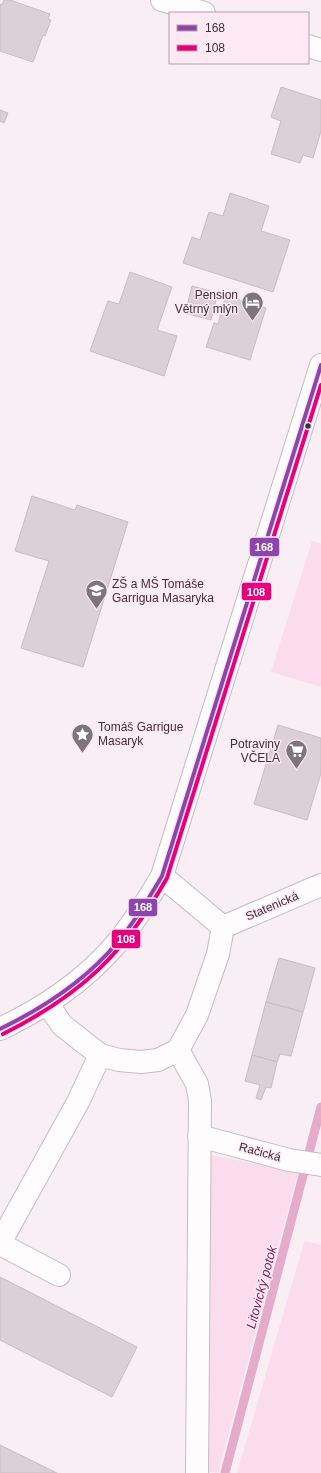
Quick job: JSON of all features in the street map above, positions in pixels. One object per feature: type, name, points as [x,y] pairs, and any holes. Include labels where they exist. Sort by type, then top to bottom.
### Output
[{"type":"street","points":[[162,0],[201,12]]},
{"type":"street","points":[[309,46],[321,50]]},
{"type":"street","points":[[0,1029],[47,1003],[77,983],[108,953],[141,911],[162,876],[321,365]]},
{"type":"street","points":[[47,1003],[62,1026],[100,1055],[119,1060],[141,1062],[158,1060],[178,1050],[197,1015],[218,954],[223,927],[162,876]]},
{"type":"street","name":"Statenická","points":[[223,927],[321,885]]},
{"type":"street","points":[[178,1050],[197,1084],[200,1101],[197,1463],[183,1473]]},
{"type":"street","points":[[59,1275],[0,1244],[78,1102],[100,1055]]},
{"type":"street","name":"Račická","points":[[199,1136],[289,1160],[321,1165]]},
{"type":"shaded area","points":[[312,541],[321,544],[321,687],[271,672]]},
{"type":"shaded area","points":[[211,1155],[298,1172],[218,1473],[207,1471]]},
{"type":"shaded area","points":[[305,1241],[321,1245],[321,1473],[237,1473],[287,1299]]},
{"type":"building","points":[[4,0],[10,0],[50,14],[48,19],[51,20],[45,36],[43,35],[33,62],[0,51],[0,4],[2,5]]},
{"type":"building","points":[[281,87],[321,100],[321,131],[313,158],[303,155],[300,163],[271,154],[281,121],[271,117]]},
{"type":"building","points":[[0,110],[8,113],[4,123],[0,121]]},
{"type":"building","points":[[230,193],[269,206],[261,231],[290,240],[273,292],[183,263],[192,237],[200,240],[209,212],[223,216]]},
{"type":"building","points":[[130,272],[172,287],[157,330],[177,336],[164,376],[90,351],[108,301],[119,304]]},
{"type":"building","points":[[192,286],[218,293],[211,320],[185,313]]},
{"type":"building","points":[[226,296],[266,308],[250,360],[206,347],[214,323],[218,324]]},
{"type":"building","points":[[32,496],[75,510],[77,505],[128,522],[83,667],[21,648],[49,561],[15,551]]},
{"type":"building","points":[[278,725],[321,738],[321,773],[307,820],[254,804]]},
{"type":"building","points":[[279,958],[315,968],[303,1012],[266,1002]]},
{"type":"building","points":[[266,1002],[303,1012],[291,1056],[280,1054],[277,1062],[252,1055]]},
{"type":"building","points":[[252,1055],[277,1062],[271,1088],[266,1087],[261,1100],[256,1098],[260,1085],[245,1081]]},
{"type":"building","points":[[0,1277],[137,1347],[112,1397],[0,1340]]},
{"type":"building","points":[[0,1445],[57,1473],[0,1473]]},
{"type":"waterway","name":"Litovický potok","points":[[225,1473],[321,1107]]},
{"type":"transit line","name":"168","points":[[0,1029],[32,1012],[62,993],[104,958],[129,928],[162,876],[321,365]]},
{"type":"transit line","name":"108","points":[[3,1034],[55,1004],[78,988],[98,970],[134,929],[151,905],[167,878],[321,385]]},
{"type":"place","name":"Pension Větrný mlýn","points":[[253,322]]},
{"type":"place","name":"ZŠ a MŠ Tomáše Garrigua Masaryka","points":[[97,610]]},
{"type":"place","name":"Tomáš Garrigue Masaryk","points":[[83,754]]},
{"type":"place","name":"Potraviny VČELA","points":[[296,770]]}]
